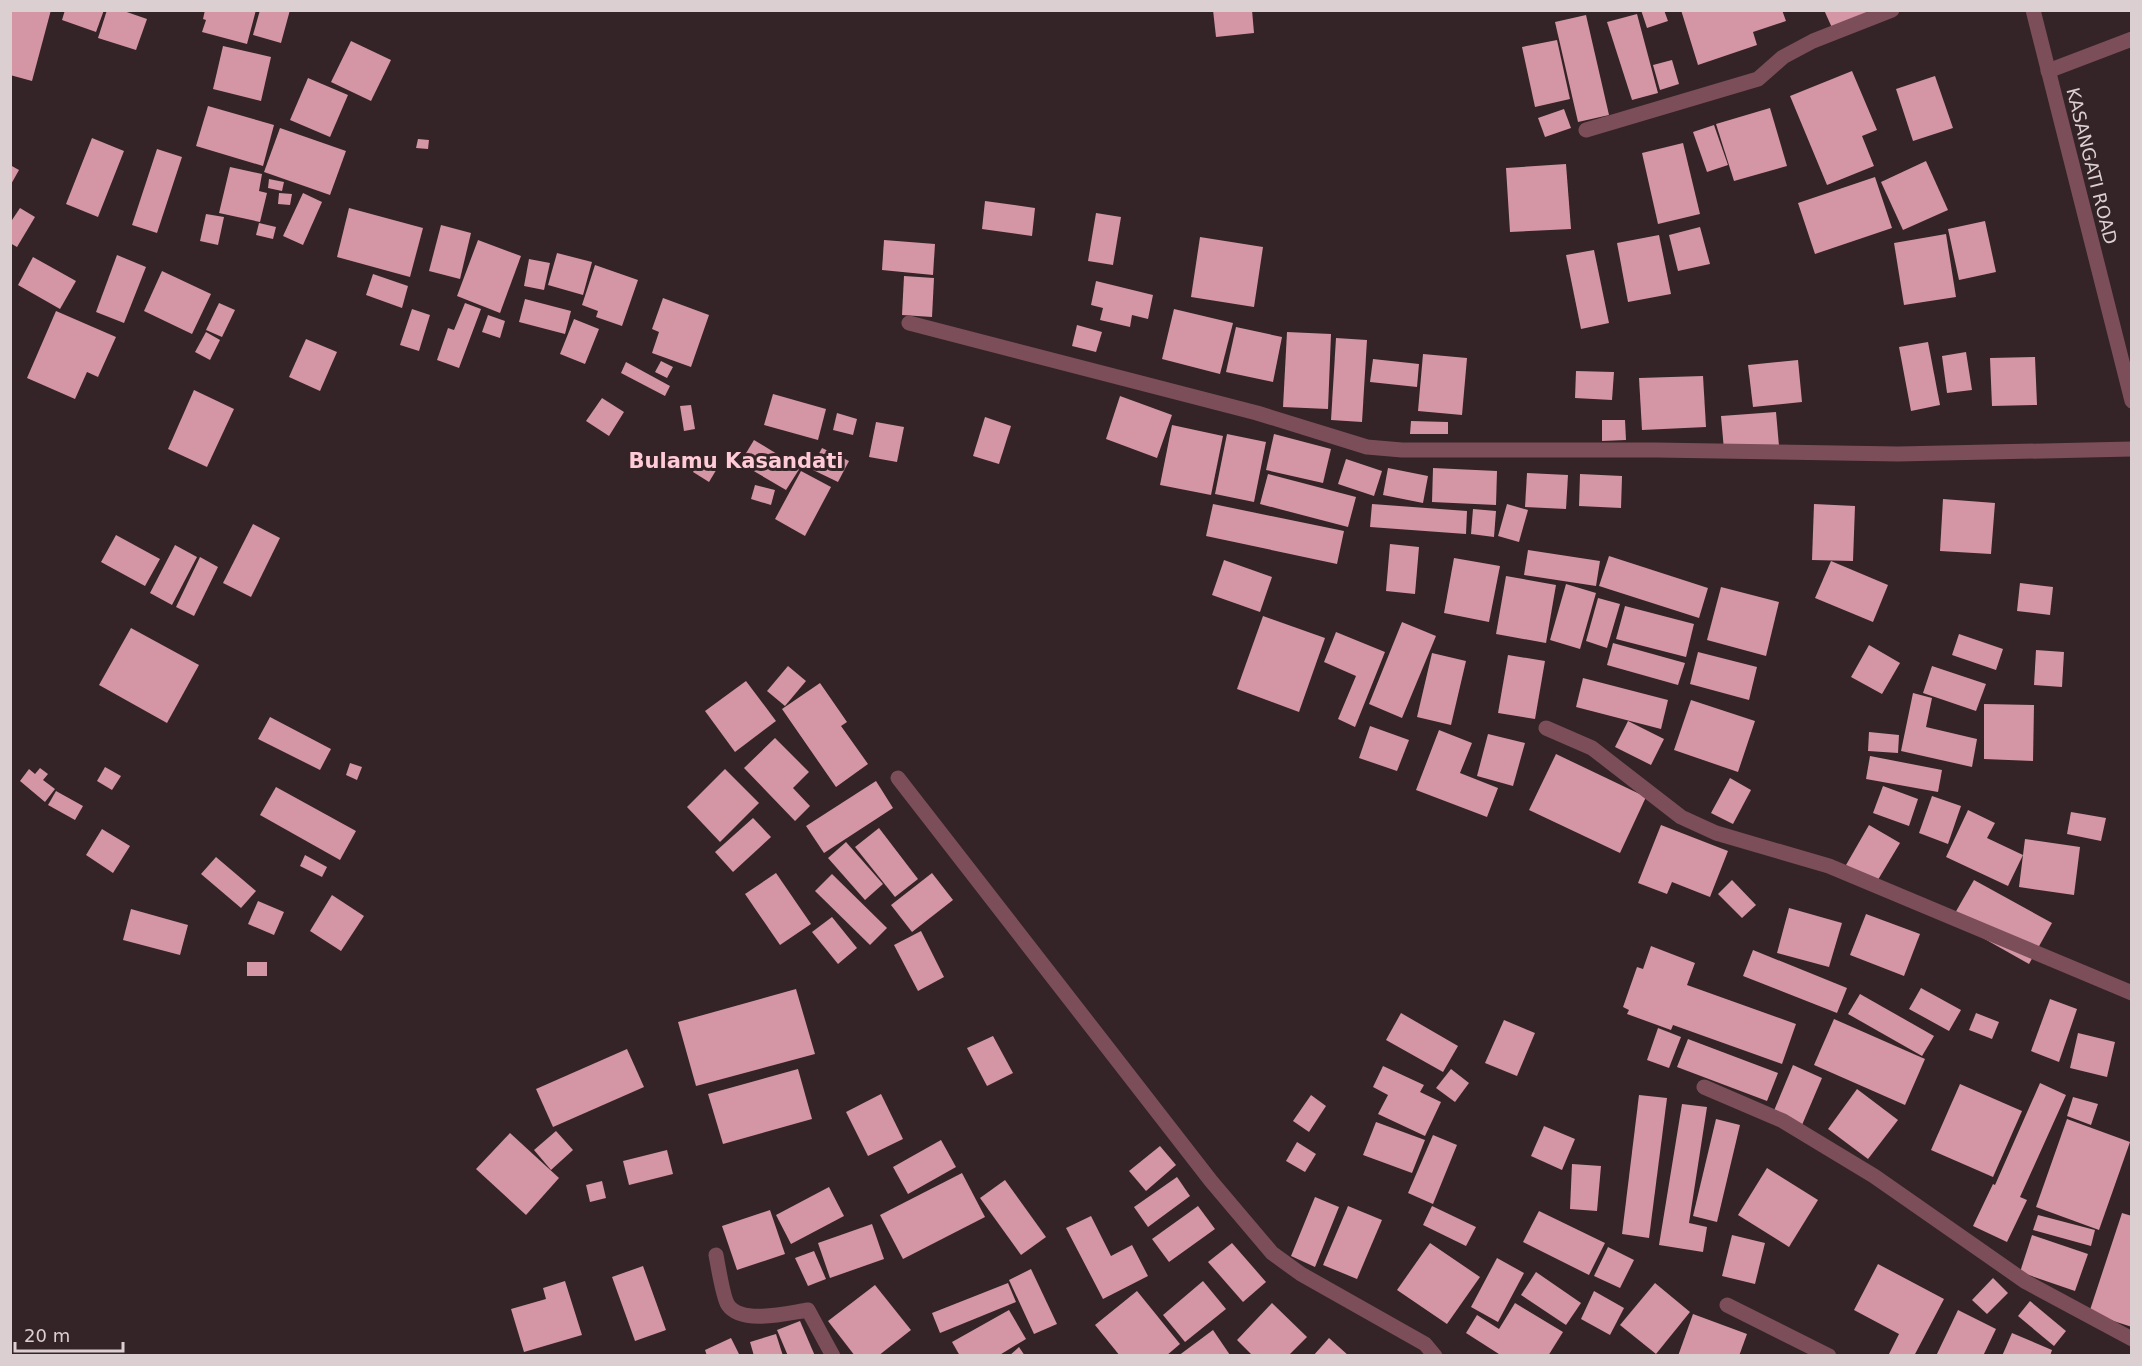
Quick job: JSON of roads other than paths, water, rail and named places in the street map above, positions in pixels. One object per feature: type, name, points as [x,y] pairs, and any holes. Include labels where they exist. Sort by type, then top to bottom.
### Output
[{"type":"street","points":[[1586,130],[1758,79],[1783,57],[1813,41],[1892,10]]},
{"type":"street","name":"KASANGATI ROAD","points":[[2033,10],[2132,401]]},
{"type":"street","points":[[2048,71],[2132,39]]},
{"type":"street","points":[[909,323],[1257,413],[1367,447],[1413,450],[1656,450],[1898,454],[2132,449]]},
{"type":"street","points":[[1546,728],[1592,748],[1681,817],[1716,833],[1828,866],[2132,993]]},
{"type":"street","points":[[898,778],[1212,1181],[1272,1253],[1301,1274],[1425,1344],[1435,1356]]},
{"type":"street","points":[[1704,1087],[1783,1121],[1874,1176],[2026,1282],[2132,1339]]},
{"type":"street","points":[[716,1255],[727,1304],[737,1313],[753,1317],[808,1310],[833,1356]]},
{"type":"street","points":[[1727,1305],[1829,1356]]},
{"type":"district","name":"Bulamu Kasandati","points":[[736,461]]}]
